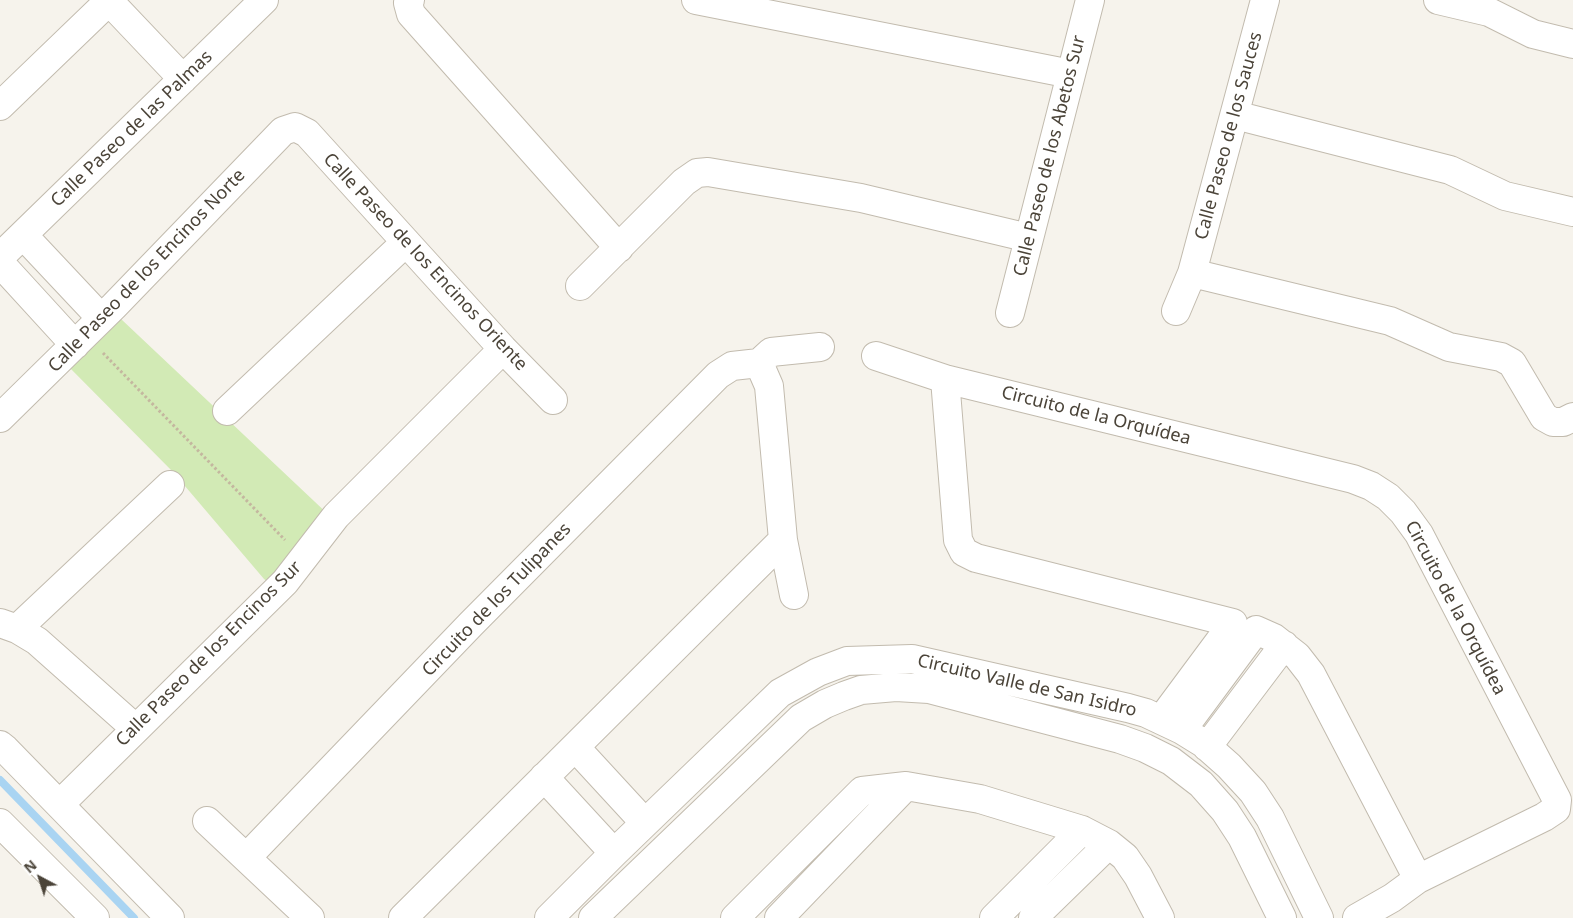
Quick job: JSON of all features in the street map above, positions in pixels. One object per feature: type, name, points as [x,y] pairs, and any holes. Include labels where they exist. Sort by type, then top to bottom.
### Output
[{"type":"street","name":"Calle Paseo de las Palmas","points":[[0,257],[264,0]]},
{"type":"street","points":[[696,0],[1071,74]]},
{"type":"street","name":"Calle Paseo de los Abetos Sur","points":[[1010,312],[1090,0]]},
{"type":"street","name":"Calle Paseo de los Sauces","points":[[1176,312],[1192,273],[1266,0]]},
{"type":"street","points":[[1438,0],[1489,12],[1533,34],[1573,44]]},
{"type":"street","points":[[0,106],[108,1],[184,79]]},
{"type":"street","points":[[409,1],[411,14],[619,248]]},
{"type":"street","points":[[1235,116],[1450,170],[1505,196],[1573,212]]},
{"type":"street","name":"Calle Paseo de los Encinos Oriente","points":[[295,127],[307,133],[502,349],[553,400]]},
{"type":"street","name":"Calle Paseo de los Encinos Norte","points":[[0,418],[114,306],[283,131],[295,127]]},
{"type":"street","points":[[580,286],[684,182],[697,173],[708,172],[861,198],[1029,238]]},
{"type":"street","points":[[23,235],[87,333]]},
{"type":"street","points":[[227,412],[406,242]]},
{"type":"street","points":[[0,263],[87,333]]},
{"type":"street","points":[[1192,273],[1390,321],[1449,348],[1501,357],[1512,363],[1544,417],[1553,422],[1564,422],[1573,417]]},
{"type":"street","name":"Circuito de los Tulipanes","points":[[247,857],[471,624],[718,375],[732,366],[759,362],[771,352],[820,347]]},
{"type":"street","name":"Calle Paseo de los Encinos Sur","points":[[60,804],[285,582],[336,516],[502,349]]},
{"type":"street","name":"Circuito de la Orquídea","points":[[876,356],[945,379],[1353,480],[1371,486],[1388,497],[1403,512],[1418,534],[1557,800],[1556,809],[1544,817],[1418,879],[1392,898],[1357,918]]},
{"type":"street","points":[[759,362],[769,386],[783,540],[794,595]]},
{"type":"street","points":[[945,379],[958,540],[964,552],[976,558],[1233,623],[1172,725]]},
{"type":"street","points":[[136,729],[37,641],[8,626],[170,485]]},
{"type":"street","points":[[403,918],[783,540]]},
{"type":"street","points":[[1172,725],[1256,630],[1274,638],[1297,656],[1311,674],[1418,879]]},
{"type":"street","points":[[1208,747],[1284,645]]},
{"type":"street","name":"Circuito Valle de San Isidro","points":[[549,918],[780,693],[818,672],[847,661],[912,659],[958,683],[1145,748],[1171,761],[1201,784],[1225,811],[1242,836],[1282,918]]},
{"type":"street","name":"Circuito Valle de San Isidro","points":[[593,918],[801,718],[825,704],[861,690],[896,687],[921,688],[958,683],[1128,708],[1172,725],[1208,747],[1253,792],[1270,818],[1319,918]]},
{"type":"street","points":[[0,745],[6,748],[170,918]]},
{"type":"street","points":[[575,747],[645,823]]},
{"type":"street","points":[[544,778],[614,853]]},
{"type":"street","points":[[779,918],[906,786]]},
{"type":"street","points":[[735,918],[862,792],[906,786],[980,799],[1082,830],[1109,844],[1125,857],[1138,876],[1160,918]]},
{"type":"street","points":[[207,821],[310,918]]},
{"type":"street","points":[[0,823],[95,918]]},
{"type":"street","points":[[994,918],[1082,830]]},
{"type":"street","points":[[1032,918],[1109,844]]},
{"type":"path","points":[[87,333],[303,558]]},
{"type":"green space","points":[[121,319],[332,518],[279,590],[264,579],[173,472],[67,365]]},
{"type":"waterway","points":[[0,780],[134,918]]}]
